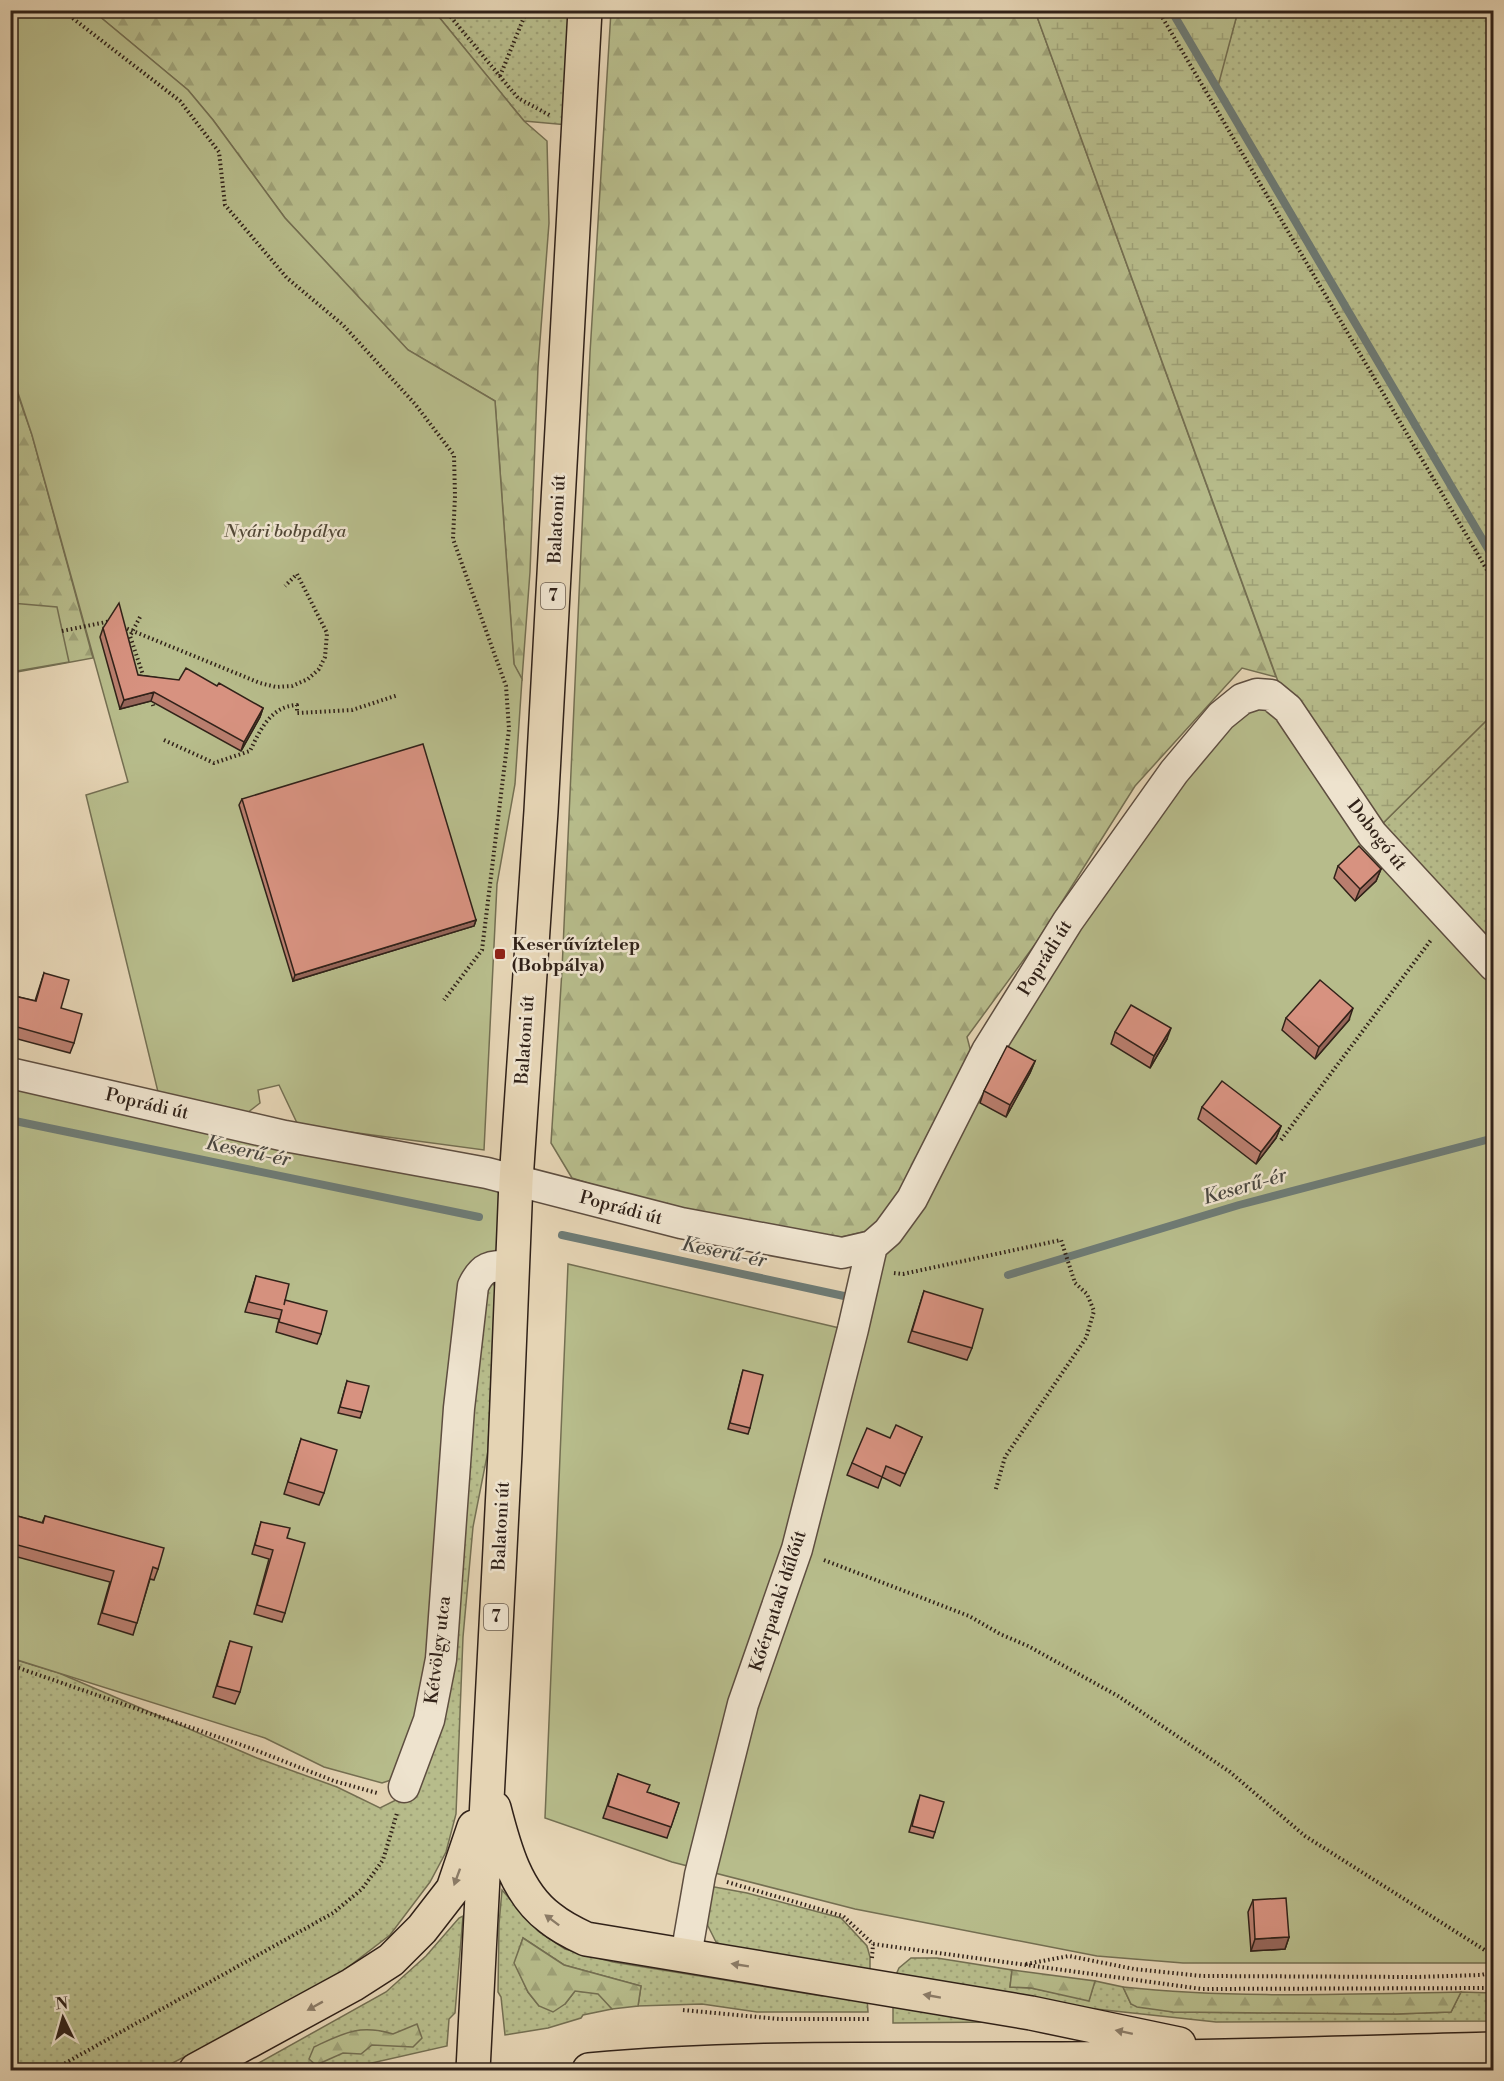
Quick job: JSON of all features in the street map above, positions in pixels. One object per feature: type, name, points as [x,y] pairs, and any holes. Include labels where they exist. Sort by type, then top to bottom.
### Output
[{"type":"main road","name":"Balatoni út","points":[[473,2070],[505,1452],[516,1181],[541,799],[585,10]]},
{"type":"main road","points":[[487,1782],[502,1841],[521,1886],[548,1918],[586,1939],[1031,2013],[1243,2057]]},
{"type":"main road","points":[[196,2070],[352,1985],[391,1960],[414,1937],[453,1889],[471,1839],[487,1782]]},
{"type":"main road","points":[[589,2070],[669,2063],[824,2065],[1243,2057],[1494,2049]]},
{"type":"main road","points":[[1179,2070],[1243,2057]]},
{"type":"street","name":"Poprádi út","points":[[10,1073],[285,1136],[477,1171],[681,1223],[869,1257],[912,1199],[987,1051],[1068,921],[1174,772],[1221,716],[1242,699],[1257,693],[1271,696]]},
{"type":"street","name":"Dobogó út","points":[[1271,696],[1288,710],[1372,834],[1494,966]]},
{"type":"street","name":"Kőérpataki dűlőút","points":[[686,1956],[700,1875],[743,1704],[797,1549],[869,1257]]},
{"type":"street","name":"Kétvölgy utca","points":[[404,1788],[429,1720],[441,1659],[457,1430],[473,1286],[479,1273],[491,1266],[512,1266]]},
{"type":"path","points":[[62,10],[180,101],[219,152],[225,204],[287,278],[343,325],[416,404],[454,455],[453,539],[506,686],[509,729],[482,950],[444,1000]]},
{"type":"path","points":[[445,10],[518,98],[550,116],[580,106]]},
{"type":"path","points":[[500,76],[526,10]]},
{"type":"path","points":[[1158,10],[1494,582]]},
{"type":"path","points":[[62,631],[109,620],[132,632],[260,683],[276,687],[292,686],[308,679],[319,669],[325,657],[327,633],[297,574],[285,586]]},
{"type":"path","points":[[140,618],[130,636],[154,708]]},
{"type":"path","points":[[164,740],[214,763],[250,751],[263,724],[285,705],[297,705],[297,713],[352,710],[398,695]]},
{"type":"path","points":[[1281,1140],[1448,918]]},
{"type":"path","points":[[869,1257],[903,1274],[1061,1240],[1075,1283],[1087,1294],[1094,1311],[1086,1338],[1005,1457],[995,1492]]},
{"type":"path","points":[[797,1549],[969,1616],[1118,1696],[1230,1772],[1305,1836],[1494,1956]]},
{"type":"path","points":[[10,1665],[250,1748],[359,1789],[391,1794],[404,1788]]},
{"type":"path","points":[[53,2070],[333,1913],[362,1889],[383,1860],[404,1788]]},
{"type":"path","points":[[700,1875],[843,1916],[873,1944],[1202,1989],[1494,1989]]},
{"type":"path","points":[[1023,1965],[1069,1956],[1134,1969],[1202,1976],[1416,1977],[1481,1975],[1494,1972]]},
{"type":"path","points":[[683,2010],[779,2019],[871,2019]]},
{"type":"green space","name":"Nyári bobpálya","points":[[11,11],[93,11],[188,90],[213,120],[285,218],[408,350],[495,401],[514,664],[522,679],[515,784],[497,884],[484,1150],[298,1125],[279,1085],[258,1090],[260,1103],[247,1113],[158,1092],[86,795],[128,782],[32,435],[11,372]]},
{"type":"green space","points":[[93,11],[434,11],[524,121],[547,141],[549,223],[538,367],[530,572],[522,679],[514,665],[495,401],[408,350],[285,218],[213,120],[188,90]]},
{"type":"green space","points":[[434,11],[585,11],[579,126],[524,121]]},
{"type":"green space","points":[[611,11],[1035,11],[1276,677],[1242,668],[1135,786],[1036,943],[967,1037],[973,1060],[880,1228],[841,1237],[682,1213],[572,1178],[551,1143],[562,970],[590,353]]},
{"type":"green space","points":[[1035,11],[1238,11],[1217,90],[1493,559],[1493,714],[1372,834],[1288,709]]},
{"type":"green space","points":[[1238,11],[1493,11],[1493,559],[1216,90]]},
{"type":"green space","points":[[10,372],[32,435],[93,658],[11,673]]},
{"type":"green space","points":[[11,603],[57,607],[69,662],[11,672]]},
{"type":"green space","points":[[1257,694],[1493,966],[1493,1963],[1183,1963],[1097,1956],[855,1909],[672,1862],[545,1818],[568,1264],[865,1334],[885,1255],[1032,995],[1174,772]]},
{"type":"green space","points":[[1493,714],[1493,966],[1372,834]]},
{"type":"green space","points":[[11,1073],[516,1181],[512,1266],[473,1286],[445,1623],[400,1777],[382,1783],[324,1767],[265,1738],[11,1658]]},
{"type":"green space","points":[[491,1280],[495,1287],[488,1451],[473,1527],[463,1637],[456,1814],[446,1852],[430,1882],[390,1935],[326,1984],[159,2070],[11,2070],[10,1658],[59,1673],[257,1758],[337,1787],[380,1808],[406,1795],[476,1321]]},
{"type":"green space","points":[[709,1886],[747,1893],[841,1918],[867,1946],[870,1973],[729,1950],[716,1942],[708,1926],[704,1911]]},
{"type":"green space","points":[[502,1890],[538,1931],[565,1949],[613,1962],[822,1996],[831,1994],[867,1998],[868,2012],[757,2012],[702,2004],[638,2006],[641,1986],[564,1965],[523,1938],[515,1963],[528,1992],[539,2006],[565,2004],[575,1991],[599,1993],[612,2009],[583,2015],[581,2018],[548,2028],[505,2035],[501,1997],[498,1992]]},
{"type":"green space","points":[[463,1916],[455,2013],[449,2019],[447,2046],[341,2070],[246,2070],[386,1992],[426,1956]]},
{"type":"green space","points":[[523,1938],[564,1965],[641,1986],[638,2006],[612,2009],[598,1994],[575,1991],[565,2004],[553,2012],[539,2006],[528,1992],[514,1963]]},
{"type":"green space","points":[[911,1958],[937,1958],[1012,1970],[1010,1987],[1031,1988],[1089,2000],[1095,1981],[1123,1987],[1131,2004],[1173,2012],[1396,2014],[1451,2012],[1461,1992],[1493,1993],[1493,2021],[1216,2022],[1077,2007],[895,1977],[899,1968]]},
{"type":"green space","points":[[1012,1970],[1095,1981],[1089,2001],[1031,1988],[1010,1987]]},
{"type":"green space","points":[[1123,1987],[1249,1994],[1461,1992],[1451,2012],[1396,2014],[1173,2012],[1137,2007],[1131,2004]]},
{"type":"green space","points":[[893,2002],[995,2022],[893,2023]]},
{"type":"green space","points":[[417,2024],[422,2038],[413,2047],[372,2045],[361,2054],[343,2053],[316,2065],[309,2059],[314,2047],[343,2034],[371,2030],[393,2034]]},
{"type":"building","points":[[119,603],[138,675],[179,680],[186,668],[217,686],[219,683],[263,708],[244,742],[154,692],[124,700],[103,628]]},
{"type":"building","points":[[423,744],[476,920],[295,975],[242,799]]},
{"type":"building","points":[[1359,846],[1381,869],[1360,889],[1338,866]]},
{"type":"building","points":[[44,973],[69,980],[61,1008],[82,1014],[74,1043],[10,1025],[10,995],[36,1001]]},
{"type":"building","points":[[1320,980],[1353,1008],[1319,1047],[1286,1018]]},
{"type":"building","points":[[1131,1005],[1171,1028],[1154,1056],[1115,1032]]},
{"type":"building","points":[[1007,1046],[1035,1061],[1010,1105],[984,1091]]},
{"type":"building","points":[[1222,1081],[1281,1126],[1261,1152],[1202,1107]]},
{"type":"building","points":[[256,1276],[289,1284],[285,1300],[327,1311],[321,1334],[279,1322],[282,1310],[249,1302]]},
{"type":"building","points":[[924,1291],[983,1309],[972,1348],[912,1331]]},
{"type":"building","points":[[743,1370],[763,1375],[750,1428],[730,1423]]},
{"type":"building","points":[[347,1381],[369,1386],[362,1412],[340,1407]]},
{"type":"building","points":[[896,1425],[922,1437],[905,1474],[886,1466],[882,1477],[852,1463],[867,1428],[890,1438]]},
{"type":"building","points":[[301,1439],[337,1450],[324,1493],[288,1482]]},
{"type":"building","points":[[10,1514],[43,1523],[45,1516],[164,1548],[158,1569],[153,1567],[137,1623],[102,1613],[114,1571],[10,1543]]},
{"type":"building","points":[[261,1522],[290,1528],[287,1538],[305,1543],[285,1613],[257,1605],[273,1550],[255,1545]]},
{"type":"building","points":[[230,1641],[252,1647],[240,1692],[217,1686]]},
{"type":"building","points":[[618,1774],[650,1785],[647,1792],[679,1803],[671,1827],[608,1806]]},
{"type":"building","points":[[920,1795],[944,1802],[935,1832],[912,1826]]},
{"type":"building","points":[[1286,1898],[1289,1937],[1255,1939],[1253,1900]]},
{"type":"waterway","points":[[1171,10],[1494,559]]},
{"type":"waterway","name":"Keserű-ér","points":[[10,1120],[479,1217]]},
{"type":"waterway","name":"Keserű-ér","points":[[1008,1275],[1239,1205],[1494,1138]]},
{"type":"waterway","name":"Keserű-ér","points":[[562,1235],[844,1296]]},
{"type":"place","name":"Keserűvíztelep (Bobpálya)","points":[[500,954]]}]
